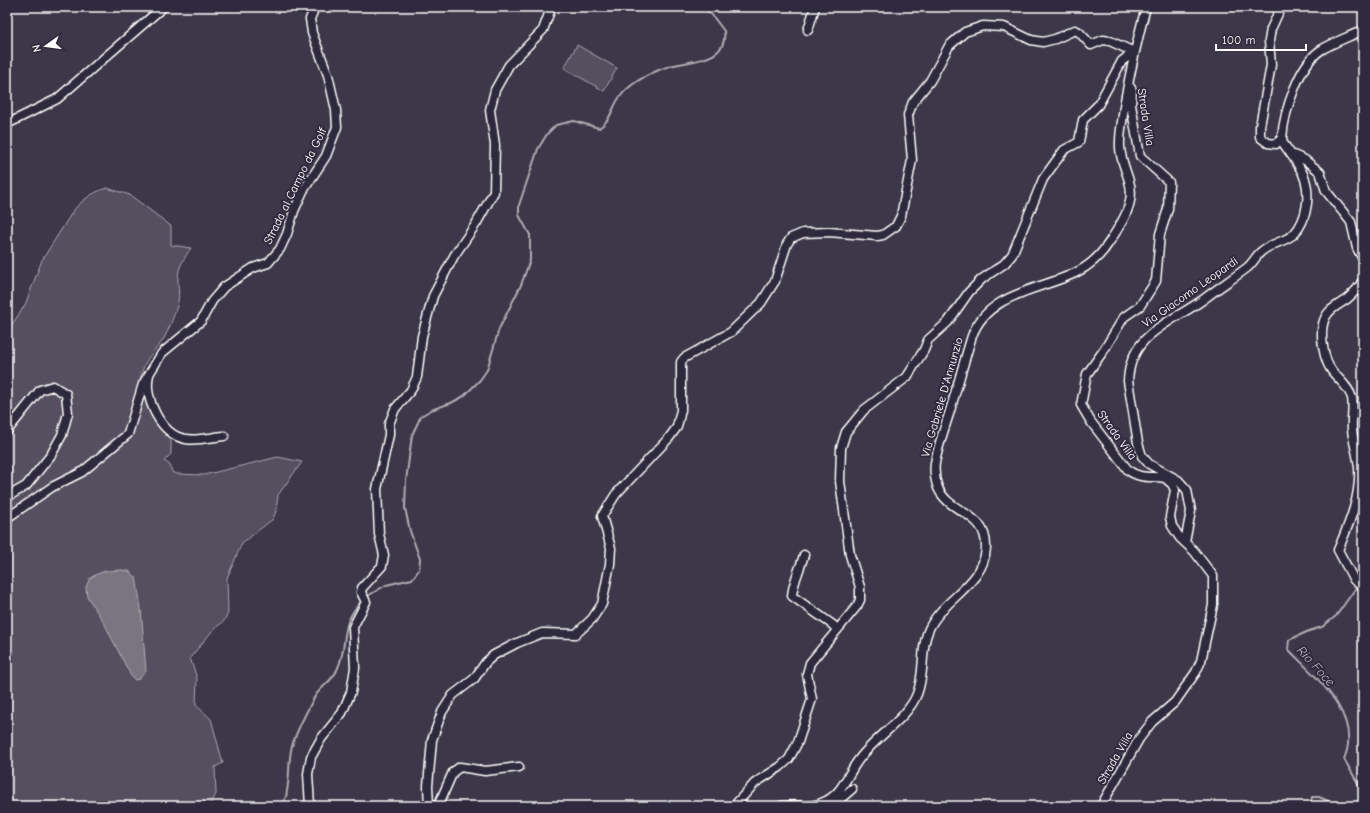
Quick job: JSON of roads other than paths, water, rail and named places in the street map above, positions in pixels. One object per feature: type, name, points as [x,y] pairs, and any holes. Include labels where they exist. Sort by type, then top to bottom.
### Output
[{"type":"street","points":[[7,124],[57,99],[162,7]]},
{"type":"street","name":"Strada al Campo da Golf","points":[[7,518],[52,487],[82,472],[128,434],[143,384],[162,353],[201,321],[212,301],[224,287],[253,268],[268,263],[280,249],[303,191],[326,156],[337,127],[336,110],[328,75],[312,33],[310,19],[315,7]]},
{"type":"street","points":[[310,806],[308,774],[311,756],[320,739],[342,713],[352,692],[355,668],[353,627],[366,602],[361,592],[362,588],[382,566],[384,555],[379,534],[377,489],[389,434],[389,424],[395,409],[411,390],[417,377],[422,336],[433,296],[454,256],[476,224],[494,192],[495,145],[490,110],[495,90],[509,65],[543,30],[550,11],[549,7]]},
{"type":"street","points":[[808,30],[815,7]]},
{"type":"street","name":"Via Gabriele D'Annunzio","points":[[828,805],[869,747],[913,702],[920,687],[925,640],[930,626],[937,616],[969,585],[982,562],[986,550],[985,538],[974,517],[953,505],[944,497],[938,488],[934,473],[939,449],[963,365],[973,333],[978,323],[986,314],[1008,299],[1080,271],[1095,261],[1111,240],[1126,212],[1132,196],[1129,181],[1120,155],[1120,148],[1128,84],[1134,52],[1146,7]]},
{"type":"street","points":[[1281,7],[1271,29],[1269,42],[1271,65],[1260,126],[1260,137],[1268,143],[1276,144],[1282,138],[1283,125],[1293,94],[1310,61],[1320,50],[1363,30]]},
{"type":"street","points":[[429,806],[428,786],[432,740],[442,712],[453,695],[474,679],[486,662],[494,655],[517,643],[542,633],[576,634],[598,611],[602,604],[610,564],[611,548],[602,516],[616,494],[669,438],[677,427],[681,410],[681,362],[684,358],[731,332],[761,304],[775,281],[786,244],[796,235],[829,232],[877,236],[890,232],[898,223],[902,216],[912,160],[908,114],[913,102],[930,81],[949,46],[965,32],[974,28],[994,26],[1004,28],[1031,40],[1043,42],[1056,39],[1075,30],[1079,32],[1091,45],[1103,40],[1110,41],[1134,52],[1122,61],[1098,104],[1082,120],[1079,142],[1064,150],[1043,179],[1012,255],[1004,264],[982,279],[969,292],[948,322],[941,330],[928,340],[921,356],[907,377],[864,410],[846,432],[840,461],[841,494],[850,555],[860,587],[857,606],[810,663],[807,674],[812,699],[798,742],[789,759],[780,767],[755,783],[734,806]]},
{"type":"street","name":"Strada Villa","points":[[1101,806],[1139,739],[1152,722],[1175,702],[1196,672],[1213,605],[1213,576],[1210,570],[1176,534],[1172,526],[1170,517],[1175,490],[1168,477],[1135,476],[1128,470],[1081,405],[1087,374],[1124,317],[1140,306],[1156,281],[1160,234],[1168,210],[1169,182],[1140,156],[1131,105],[1132,90],[1128,84]]},
{"type":"street","name":"Via Giacomo Leopardi","points":[[1185,542],[1190,522],[1190,499],[1187,490],[1178,480],[1168,477],[1142,456],[1138,443],[1128,381],[1128,372],[1133,358],[1143,340],[1155,329],[1200,301],[1249,266],[1260,252],[1293,234],[1299,227],[1307,208],[1307,189],[1304,174],[1283,143],[1282,138]]},
{"type":"street","points":[[1290,153],[1305,160],[1320,172],[1326,190],[1350,222],[1357,248],[1363,259]]},
{"type":"street","points":[[1363,280],[1357,290],[1347,299],[1332,307],[1323,324],[1323,337],[1327,362],[1352,398],[1352,429],[1359,467],[1356,502],[1351,519],[1338,550],[1354,580],[1363,587]]},
{"type":"street","points":[[150,372],[148,380],[150,400],[157,418],[168,430],[185,440],[224,436]]},
{"type":"street","points":[[7,431],[40,390],[53,386],[66,394],[68,413],[62,435],[51,455],[26,486],[7,497]]},
{"type":"street","points":[[804,556],[793,587],[792,596],[833,625],[837,630]]},
{"type":"street","points":[[438,806],[453,772],[460,767],[485,771],[519,767]]},
{"type":"street","name":"Via Gabriele D'Annunzio","points":[[781,806],[828,805],[852,789]]},
{"type":"waterway","points":[[366,597],[386,585],[412,579],[419,570],[420,559],[410,531],[405,508],[406,481],[412,435],[421,416],[431,410],[451,403],[464,396],[480,380],[487,370],[499,329],[521,285],[530,260],[530,235],[519,215],[519,205],[538,149],[547,134],[556,125],[574,121],[599,128],[606,122],[623,93],[638,81],[661,69],[703,59],[719,50],[724,42],[724,31],[712,15],[702,7]]},
{"type":"waterway","name":"Rio Foce","points":[[1358,585],[1336,616],[1322,627],[1289,640],[1288,649],[1323,685],[1342,712],[1347,727],[1348,743],[1344,759],[1363,792]]},
{"type":"waterway","points":[[280,806],[286,797],[289,762],[296,733],[314,698],[335,674],[341,660],[345,634],[350,618],[355,609],[363,600]]},
{"type":"waterway","points":[[1310,806],[1312,797],[1319,797],[1340,806]]},
{"type":"waterway","points":[[1230,806],[1246,804],[1250,806]]}]
